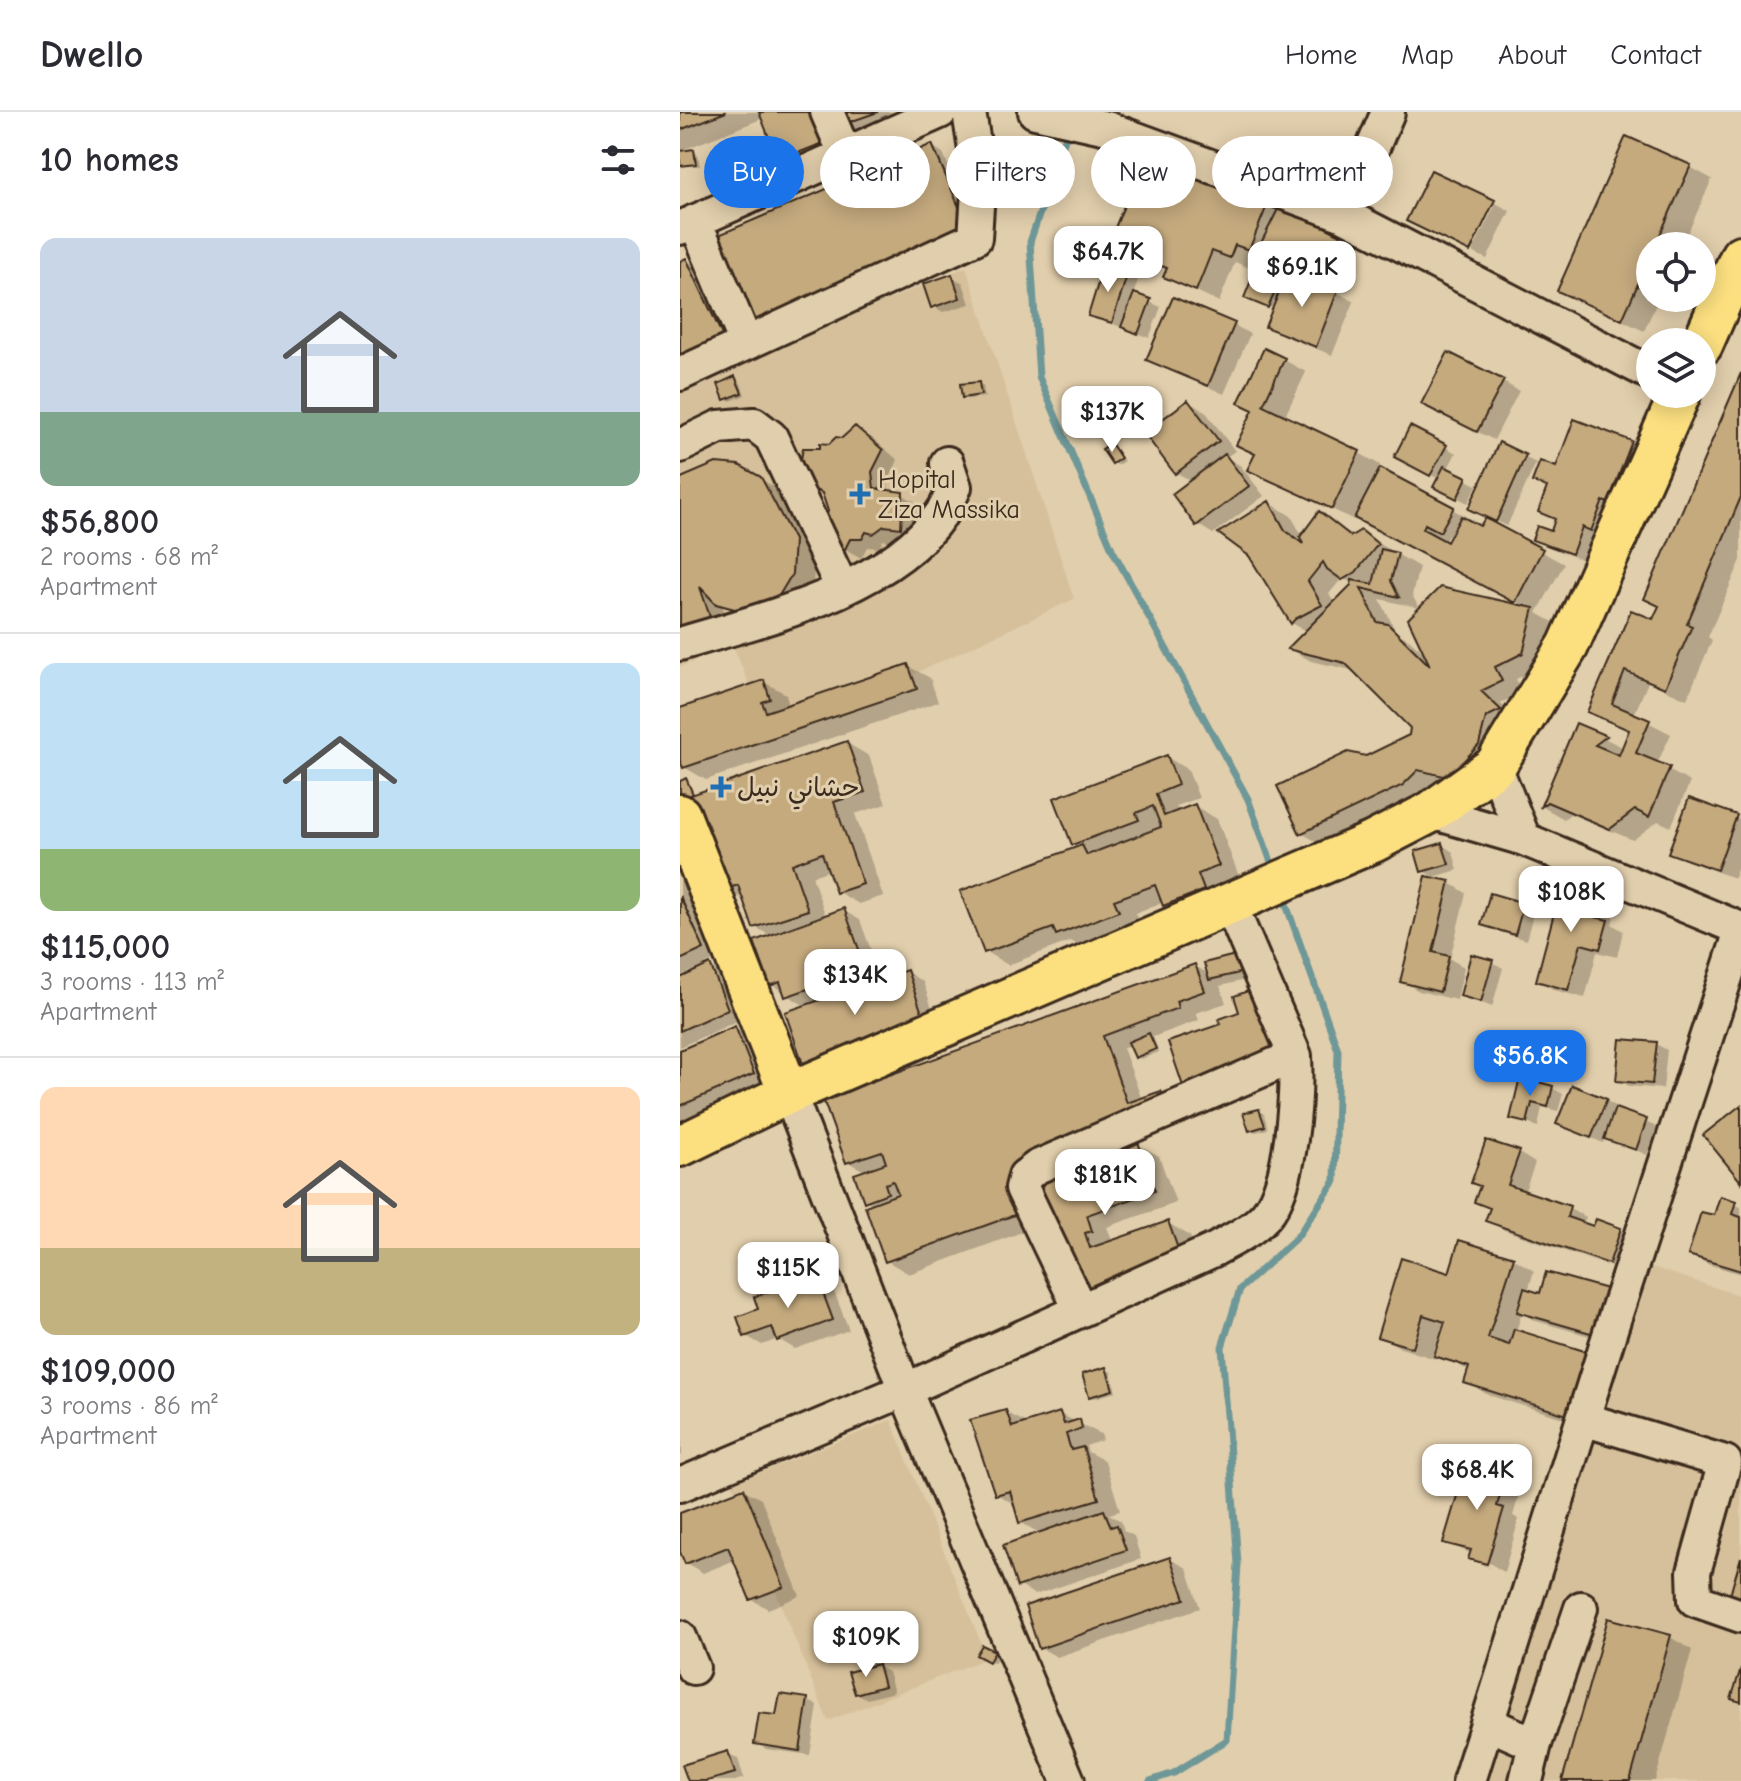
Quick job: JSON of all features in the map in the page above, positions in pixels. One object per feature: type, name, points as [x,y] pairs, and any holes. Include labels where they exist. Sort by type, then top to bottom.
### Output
[{"type":"main road","points":[[1709,328],[1741,256]]},
{"type":"main road","points":[[680,1146],[789,1093],[1373,842],[1431,812],[1495,766],[1568,646],[1674,408]]},
{"type":"main road","points":[[680,815],[789,1093]]},
{"type":"street","points":[[827,112],[837,136]]},
{"type":"street","points":[[886,136],[940,112]]},
{"type":"street","points":[[680,374],[975,238],[979,175],[969,112]]},
{"type":"street","points":[[1344,215],[1388,112]]},
{"type":"street","points":[[1044,114],[1107,128],[1344,215],[1636,366]]},
{"type":"street","points":[[746,343],[688,225],[820,165]]},
{"type":"street","points":[[680,446],[719,427],[754,424],[771,437],[842,588]]},
{"type":"street","points":[[680,644],[802,608],[906,551],[940,515],[955,487],[947,463]]},
{"type":"street","points":[[1495,766],[1524,839]]},
{"type":"street","points":[[1431,812],[1524,839],[1741,930],[1469,1781]]},
{"type":"street","points":[[680,1485],[905,1390],[1214,1250],[1247,1232],[1267,1214],[1282,1186],[1297,1092],[1295,1056],[1230,904]]},
{"type":"street","points":[[1080,1309],[1022,1188],[1025,1176],[1037,1167],[1295,1056]]},
{"type":"street","points":[[789,1093],[905,1390],[1065,1775]]},
{"type":"street","points":[[1583,1419],[1725,1462],[1694,1572],[1695,1600],[1741,1616]]},
{"type":"street","points":[[1526,1781],[1535,1744],[1581,1608]]},
{"type":"street","points":[[680,1637],[693,1668]]},
{"type":"street","points":[[1487,1723],[1535,1744]]},
{"type":"shaded area","name":"Hopital Ziza Massika","points":[[966,267],[1074,599],[773,740],[733,646],[680,667],[680,388]]},
{"type":"shaded area","points":[[1649,1266],[1741,1296],[1741,1781],[1487,1781],[1549,1575]]},
{"type":"shaded area","points":[[891,1420],[987,1658],[828,1721],[732,1484]]},
{"type":"building","points":[[680,112],[726,112],[680,130]]},
{"type":"building","points":[[759,112],[816,112],[826,136],[820,136],[820,144],[804,151],[804,136],[768,136]]},
{"type":"building","points":[[835,112],[878,112],[841,125]]},
{"type":"building","points":[[1626,136],[1691,165],[1661,232],[1636,232],[1636,288],[1622,320],[1557,291]]},
{"type":"building","points":[[930,145],[946,177],[946,208],[960,208],[963,216],[960,235],[744,327],[707,240],[782,208],[804,208],[804,199],[820,192],[820,208],[930,208]]},
{"type":"building","points":[[694,149],[696,164],[680,166],[680,151]]},
{"type":"building","points":[[1196,163],[1212,169],[1212,208],[1266,208],[1249,250],[1235,245],[1230,258],[1212,251],[1196,291],[1163,277],[1167,268],[1108,245],[1123,208],[1196,208]]},
{"type":"building","points":[[1431,170],[1495,200],[1470,252],[1406,221]]},
{"type":"building","points":[[1278,208],[1286,208],[1341,235],[1320,275],[1260,245]]},
{"type":"building","points":[[686,258],[723,337],[680,357],[680,261]]},
{"type":"building","points":[[1104,264],[1128,272],[1112,323],[1088,316]]},
{"type":"building","points":[[1256,268],[1281,278],[1268,308],[1244,298]]},
{"type":"building","points":[[1288,270],[1338,290],[1316,347],[1265,327]]},
{"type":"building","points":[[952,274],[960,298],[931,308],[923,284]]},
{"type":"building","points":[[1134,293],[1151,299],[1138,334],[1121,327]]},
{"type":"building","points":[[1173,297],[1235,323],[1208,386],[1146,360]]},
{"type":"building","points":[[1264,348],[1285,358],[1263,405],[1360,451],[1332,509],[1247,470],[1255,454],[1236,445],[1253,410],[1238,403]]},
{"type":"building","points":[[1448,352],[1504,380],[1477,432],[1421,404]]},
{"type":"building","points":[[1741,373],[1741,497],[1687,624],[1692,626],[1665,688],[1625,671],[1612,704],[1650,720],[1636,753],[1670,767],[1649,817],[1635,810],[1610,829],[1547,802],[1540,808],[1576,723],[1607,736],[1595,745],[1619,755],[1629,730],[1587,712],[1631,610],[1653,619],[1659,606],[1644,599]]},
{"type":"building","points":[[735,376],[742,393],[724,400],[718,384]]},
{"type":"building","points":[[979,382],[981,395],[962,398],[960,384]]},
{"type":"building","points":[[1188,400],[1219,441],[1175,474],[1144,433]]},
{"type":"building","points":[[1574,419],[1632,441],[1608,503],[1603,501],[1591,531],[1582,527],[1572,554],[1532,540],[1537,526],[1551,531],[1555,519],[1538,512],[1547,487],[1532,482],[1540,461],[1556,467]]},
{"type":"building","points":[[855,426],[883,450],[872,472],[874,488],[903,492],[901,528],[884,526],[873,534],[866,532],[862,539],[850,539],[844,551],[822,531],[828,511],[822,493],[797,482],[803,448],[820,448],[820,443],[829,444],[836,437],[842,438]]},
{"type":"building","points":[[1410,426],[1447,445],[1430,476],[1394,457]]},
{"type":"building","points":[[1499,442],[1526,455],[1496,522],[1468,509]]},
{"type":"building","points":[[1111,443],[1121,458],[1112,464],[1102,449]]},
{"type":"building","points":[[1225,454],[1249,486],[1196,526],[1172,494]]},
{"type":"building","points":[[716,463],[739,465],[761,477],[794,540],[792,574],[780,594],[742,611],[716,604],[700,587],[712,623],[680,635],[680,482],[681,478]]},
{"type":"building","points":[[1444,466],[1467,477],[1457,499],[1433,487]]},
{"type":"building","points":[[1380,468],[1454,507],[1440,532],[1425,524],[1423,529],[1447,542],[1461,516],[1480,526],[1485,518],[1543,549],[1515,603],[1354,518]]},
{"type":"building","points":[[1269,501],[1285,530],[1303,544],[1300,537],[1319,511],[1351,536],[1361,530],[1378,544],[1356,572],[1342,580],[1323,562],[1308,581],[1322,605],[1291,624],[1249,556],[1218,533]]},
{"type":"building","points":[[1381,549],[1398,553],[1391,581],[1399,597],[1361,588],[1377,622],[1388,624],[1430,666],[1408,619],[1440,587],[1534,608],[1523,653],[1495,667],[1502,681],[1481,691],[1501,710],[1486,717],[1479,745],[1448,777],[1418,770],[1403,785],[1300,834],[1277,786],[1348,752],[1366,756],[1409,735],[1410,728],[1345,663],[1287,649],[1351,585],[1352,580],[1373,584]]},
{"type":"building","points":[[908,664],[917,689],[683,768],[680,761],[680,708],[764,680],[770,699],[762,702],[766,712]]},
{"type":"building","points":[[847,741],[865,792],[834,802],[863,884],[836,893],[822,853],[792,864],[808,910],[753,928],[738,885],[724,890],[691,795]]},
{"type":"building","points":[[1167,755],[1178,785],[1156,794],[1164,816],[1195,804],[1219,866],[1198,874],[1204,890],[1163,906],[1155,885],[1114,900],[1119,911],[1056,935],[1053,928],[984,953],[960,891],[1082,845],[1087,855],[1161,827],[1153,806],[1136,813],[1139,820],[1072,845],[1054,798]]},
{"type":"building","points":[[686,778],[693,794],[680,800],[680,781]]},
{"type":"building","points":[[1689,798],[1737,815],[1717,870],[1668,853]]},
{"type":"building","points":[[1442,843],[1449,864],[1421,872],[1415,851]]},
{"type":"building","points":[[1426,876],[1450,881],[1433,952],[1449,956],[1440,992],[1400,982]]},
{"type":"building","points":[[1562,883],[1601,893],[1595,917],[1608,920],[1600,949],[1581,944],[1568,990],[1536,981]]},
{"type":"building","points":[[1490,893],[1524,903],[1515,935],[1481,925]]},
{"type":"building","points":[[680,896],[704,949],[680,960]]},
{"type":"building","points":[[844,908],[866,969],[785,997],[780,982],[770,986],[754,941]]},
{"type":"building","points":[[1243,953],[1248,971],[1209,980],[1204,963]]},
{"type":"building","points":[[1471,954],[1493,960],[1481,1002],[1460,996]]},
{"type":"building","points":[[710,964],[728,1009],[680,1031],[680,978]]},
{"type":"building","points":[[1195,964],[1205,991],[1176,1001],[1178,1008],[1103,1036],[1127,1103],[1161,1091],[1168,1108],[1016,1163],[1025,1188],[1020,1213],[885,1262],[865,1206],[898,1194],[893,1181],[885,1184],[888,1193],[864,1202],[854,1174],[886,1163],[882,1151],[846,1163],[823,1099]]},
{"type":"building","points":[[907,970],[925,1022],[803,1064],[785,1012]]},
{"type":"building","points":[[1256,988],[1281,1060],[1185,1092],[1168,1042],[1221,1024],[1219,1019],[1239,1012],[1234,996]]},
{"type":"building","points":[[735,1026],[754,1074],[680,1106],[680,1050]]},
{"type":"building","points":[[1149,1033],[1156,1049],[1135,1058],[1128,1042]]},
{"type":"building","points":[[1620,1039],[1657,1042],[1652,1084],[1616,1081]]},
{"type":"building","points":[[1520,1077],[1553,1086],[1548,1107],[1532,1103],[1527,1123],[1510,1119]]},
{"type":"building","points":[[1572,1085],[1607,1099],[1591,1138],[1556,1124]]},
{"type":"building","points":[[1741,1105],[1741,1182],[1703,1135]]},
{"type":"building","points":[[1615,1108],[1647,1119],[1636,1150],[1604,1139]]},
{"type":"building","points":[[1259,1109],[1265,1126],[1249,1131],[1243,1113]]},
{"type":"building","points":[[1486,1140],[1520,1151],[1508,1185],[1570,1206],[1567,1217],[1593,1226],[1596,1219],[1621,1228],[1609,1264],[1485,1221],[1490,1208],[1474,1202],[1480,1186],[1471,1183]]},
{"type":"building","points":[[1138,1142],[1155,1191],[1087,1215],[1092,1231],[1085,1233],[1090,1248],[1168,1221],[1181,1257],[1077,1293],[1038,1176]]},
{"type":"building","points":[[1720,1196],[1736,1201],[1732,1214],[1741,1217],[1741,1271],[1688,1255],[1701,1212],[1714,1215]]},
{"type":"building","points":[[1459,1240],[1514,1257],[1488,1338],[1509,1345],[1514,1329],[1597,1355],[1577,1418],[1464,1383],[1469,1367],[1434,1356],[1445,1322],[1423,1315],[1413,1348],[1377,1337],[1401,1258],[1449,1273]]},
{"type":"building","points":[[1546,1272],[1614,1291],[1601,1336],[1517,1312],[1524,1288],[1540,1293]]},
{"type":"building","points":[[816,1274],[833,1320],[777,1341],[772,1327],[744,1337],[737,1317],[758,1309],[754,1297]]},
{"type":"building","points":[[1106,1367],[1113,1390],[1089,1397],[1082,1374]]},
{"type":"building","points":[[1006,1410],[1012,1427],[1060,1412],[1064,1424],[1080,1419],[1082,1428],[1066,1434],[1071,1450],[1083,1447],[1099,1499],[1019,1523],[1010,1491],[995,1495],[970,1420]]},
{"type":"building","points":[[1467,1462],[1506,1473],[1497,1506],[1504,1508],[1487,1564],[1468,1559],[1471,1550],[1443,1543]]},
{"type":"building","points":[[744,1488],[784,1587],[750,1600],[728,1547],[685,1564],[680,1552],[680,1513]]},
{"type":"building","points":[[1104,1510],[1111,1527],[1117,1525],[1126,1550],[1017,1587],[1003,1545]]},
{"type":"building","points":[[1170,1557],[1185,1599],[1039,1649],[1025,1606]]},
{"type":"building","points":[[1741,1557],[1741,1597],[1730,1595]]},
{"type":"building","points":[[1608,1618],[1671,1635],[1630,1781],[1562,1781]]},
{"type":"building","points":[[982,1645],[995,1651],[989,1662],[976,1655]]},
{"type":"building","points":[[878,1664],[884,1686],[855,1694],[848,1672]]},
{"type":"building","points":[[1741,1668],[1741,1702],[1731,1699]]},
{"type":"building","points":[[780,1694],[808,1698],[800,1751],[754,1744],[759,1713],[776,1715]]},
{"type":"building","points":[[728,1751],[735,1773],[707,1781],[688,1781],[682,1765]]},
{"type":"waterway","points":[[1069,127],[1030,242],[1039,377],[1113,551],[1248,799],[1274,870]]},
{"type":"waterway","points":[[1150,1781],[1174,1773],[1227,1740],[1238,1564],[1222,1347],[1240,1289],[1297,1237],[1335,1181],[1338,1050],[1282,893]]},
{"type":"place","name":"Hopital Ziza Massika","points":[[860,494]]},
{"type":"place","name":"حشاني نبيل","points":[[721,787]]}]
